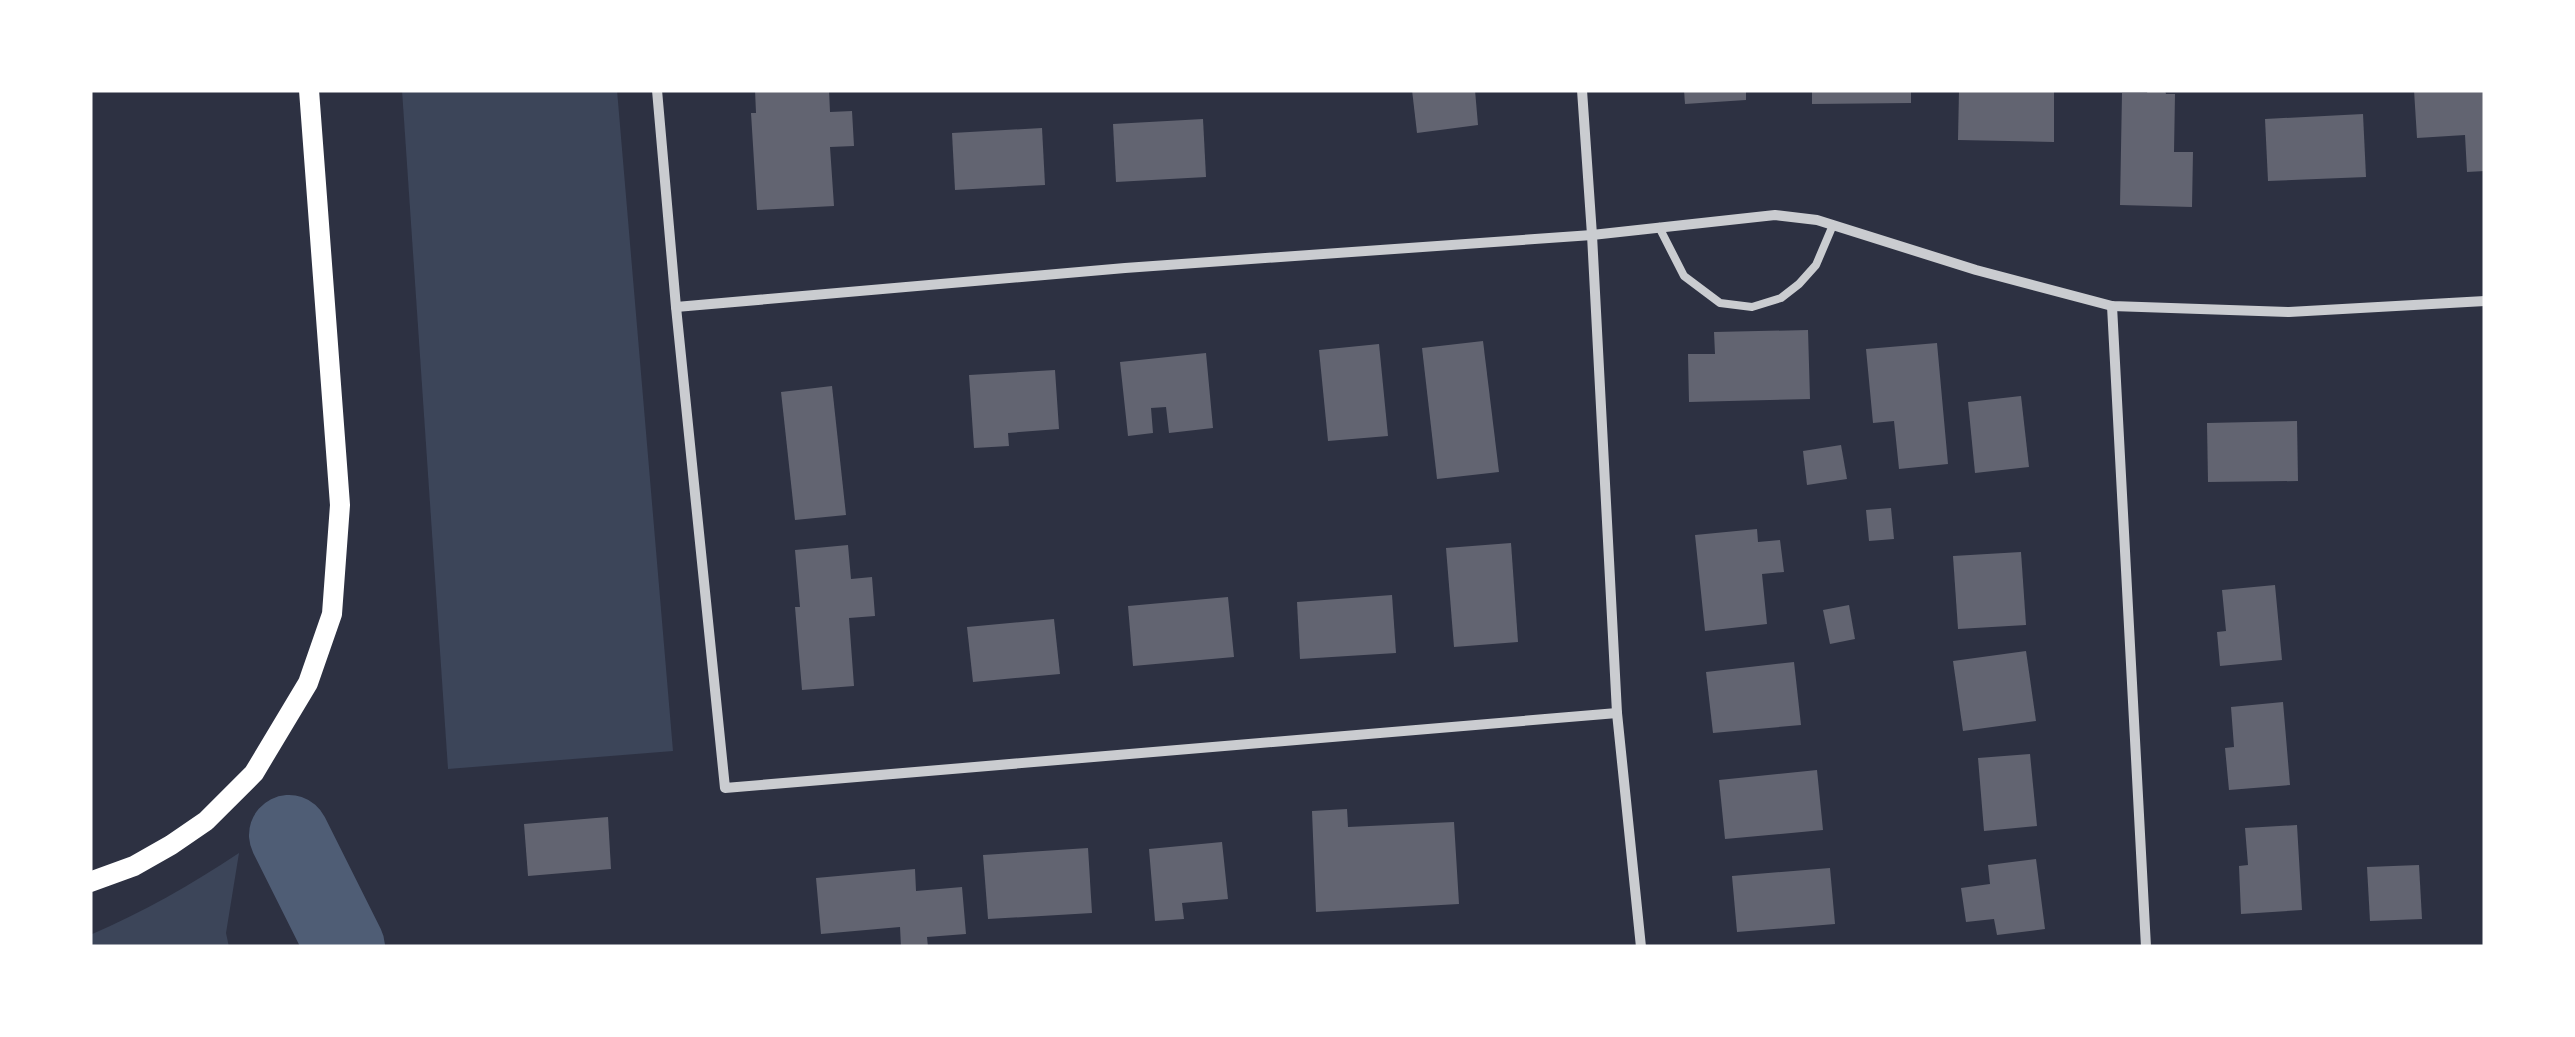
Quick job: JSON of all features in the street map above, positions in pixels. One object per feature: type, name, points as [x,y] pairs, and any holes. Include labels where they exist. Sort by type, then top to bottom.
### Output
[{"type":"main road","points":[[90,882],[134,866],[171,845],[206,821],[254,773],[308,683],[332,614],[340,505],[308,90]]},
{"type":"street","points":[[657,90],[725,788],[1616,713]]},
{"type":"street","points":[[1582,90],[1616,713],[1641,947]]},
{"type":"street","points":[[676,307],[1106,270],[1592,235],[1775,215],[1817,220],[1976,270],[2112,306],[2289,312],[2485,301]]},
{"type":"street","points":[[2112,306],[2146,947]]},
{"type":"lane","points":[[1659,227],[1684,276],[1720,303],[1752,307],[1781,298],[1799,284],[1816,265],[1833,225]]},
{"type":"shaded area","points":[[402,90],[617,90],[673,751],[448,769]]},
{"type":"shaded area","points":[[239,853],[226,933],[229,947],[90,947],[90,935],[166,897]]},
{"type":"building","points":[[755,90],[829,90],[830,112],[852,111],[854,146],[830,147],[834,206],[757,210],[751,113],[756,113]]},
{"type":"building","points":[[1412,90],[1475,90],[1478,125],[1417,133]]},
{"type":"building","points":[[1684,90],[1746,90],[1746,100],[1685,104]]},
{"type":"building","points":[[1812,90],[1911,90],[1911,103],[1812,104]]},
{"type":"building","points":[[1959,90],[2054,90],[2054,142],[1958,140]]},
{"type":"building","points":[[2148,90],[2175,94],[2174,152],[2193,152],[2192,207],[2120,205],[2122,93]]},
{"type":"building","points":[[2414,90],[2485,90],[2485,171],[2467,172],[2465,135],[2417,138]]},
{"type":"building","points":[[2363,114],[2366,177],[2268,181],[2265,119]]},
{"type":"building","points":[[1203,119],[1206,177],[1116,182],[1113,124]]},
{"type":"building","points":[[1042,128],[1045,185],[955,190],[952,133]]},
{"type":"building","points":[[1808,330],[1810,399],[1689,402],[1688,354],[1715,354],[1714,332]]},
{"type":"building","points":[[1483,341],[1499,472],[1437,479],[1422,348]]},
{"type":"building","points":[[1937,343],[1948,464],[1899,469],[1894,421],[1873,423],[1866,349]]},
{"type":"building","points":[[1379,344],[1388,436],[1328,441],[1319,350]]},
{"type":"building","points":[[1206,353],[1213,428],[1169,433],[1166,407],[1151,408],[1153,433],[1128,436],[1120,362]]},
{"type":"building","points":[[1055,370],[1059,429],[1008,433],[1009,446],[974,448],[969,375]]},
{"type":"building","points":[[832,386],[846,515],[795,520],[781,392]]},
{"type":"building","points":[[2021,396],[2029,467],[1975,473],[1968,402]]},
{"type":"building","points":[[2297,421],[2298,481],[2208,482],[2207,423]]},
{"type":"building","points":[[1841,445],[1847,479],[1807,485],[1803,451]]},
{"type":"building","points":[[1891,508],[1894,539],[1869,541],[1866,510]]},
{"type":"building","points":[[1757,529],[1758,542],[1780,540],[1784,572],[1762,574],[1767,624],[1705,631],[1695,535]]},
{"type":"building","points":[[1511,543],[1518,642],[1454,647],[1446,548]]},
{"type":"building","points":[[848,545],[851,579],[872,577],[875,616],[849,618],[854,686],[802,690],[795,550]]},
{"type":"building","points":[[2021,552],[2026,625],[1958,629],[1953,556]]},
{"type":"building","points":[[2275,585],[2282,660],[2220,666],[2217,632],[2226,631],[2222,590]]},
{"type":"building","points":[[1392,595],[1396,653],[1300,659],[1297,602]]},
{"type":"building","points":[[1228,597],[1234,657],[1133,666],[1128,606]]},
{"type":"building","points":[[1849,605],[1855,639],[1830,644],[1823,610]]},
{"type":"building","points":[[1054,619],[1060,674],[973,682],[967,627]]},
{"type":"building","points":[[2026,651],[2036,721],[1963,731],[1953,661]]},
{"type":"building","points":[[1794,662],[1801,725],[1713,733],[1706,672]]},
{"type":"building","points":[[2283,702],[2290,785],[2229,790],[2225,748],[2234,747],[2231,707]]},
{"type":"building","points":[[2030,754],[2037,826],[1984,831],[1978,758]]},
{"type":"building","points":[[1817,770],[1823,830],[1725,839],[1719,780]]},
{"type":"building","points":[[1347,809],[1348,827],[1454,822],[1459,904],[1316,912],[1312,811]]},
{"type":"building","points":[[608,817],[611,869],[528,876],[524,824]]},
{"type":"building","points":[[2297,825],[2302,910],[2241,914],[2239,866],[2248,865],[2245,828]]},
{"type":"building","points":[[1222,842],[1228,899],[1182,903],[1184,919],[1155,921],[1149,849]]},
{"type":"building","points":[[1088,848],[1092,913],[988,919],[983,855]]},
{"type":"building","points":[[2036,859],[2045,929],[1997,935],[1994,919],[1966,922],[1961,888],[1990,884],[1988,865]]},
{"type":"building","points":[[2419,865],[2422,919],[2370,921],[2367,867]]},
{"type":"building","points":[[1830,868],[1835,924],[1737,932],[1732,876]]},
{"type":"building","points":[[915,869],[916,891],[962,887],[966,934],[927,937],[928,947],[901,947],[900,927],[821,934],[816,878]]},
{"type":"waterway","points":[[289,835],[345,947]]}]
